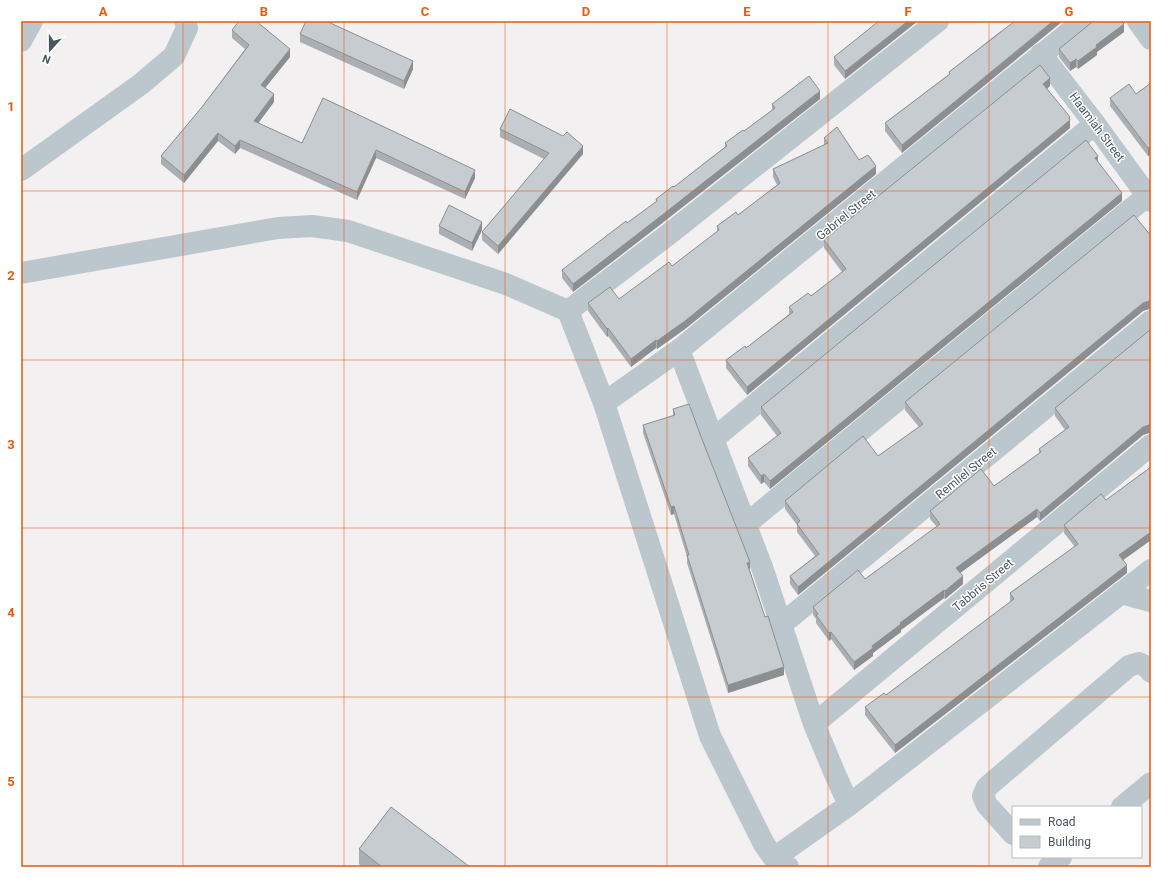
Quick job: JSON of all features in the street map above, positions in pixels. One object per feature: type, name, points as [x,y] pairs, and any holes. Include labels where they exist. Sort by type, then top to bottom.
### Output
[{"type":"street","points":[[21,41],[32,21]]},
{"type":"street","points":[[21,170],[141,84],[174,56],[187,28],[185,21]]},
{"type":"street","points":[[568,311],[669,234],[938,21]]},
{"type":"street","name":"Gabriel Street","points":[[604,403],[679,350],[843,218],[1083,21]]},
{"type":"street","points":[[1138,21],[1151,39]]},
{"type":"street","name":"Haamiah Street","points":[[1041,54],[1095,124],[1149,199]]},
{"type":"street","points":[[712,440],[1095,124]]},
{"type":"street","points":[[745,524],[1149,199]]},
{"type":"street","points":[[21,273],[278,228],[312,226],[348,231],[506,284],[568,311],[604,403],[710,736],[764,844],[781,863],[849,805],[1151,570]]},
{"type":"street","name":"Remliel Street","points":[[782,624],[1151,321]]},
{"type":"street","points":[[679,350],[782,624],[814,724],[849,805]]},
{"type":"street","name":"Tabbris Street","points":[[814,724],[1151,445]]},
{"type":"street","points":[[1121,593],[1151,601]]},
{"type":"street","points":[[1012,833],[987,805],[983,796],[987,787],[1129,666],[1139,663],[1147,666],[1151,672]]},
{"type":"street","points":[[1123,806],[1151,784]]},
{"type":"street","points":[[1035,858],[1043,867]]},
{"type":"street","points":[[1049,867],[1060,858]]},
{"type":"building","points":[[239,21],[256,21],[290,49],[261,85],[274,94],[254,121],[302,143],[323,98],[475,170],[465,192],[376,150],[357,192],[240,140],[235,146],[218,133],[184,175],[161,156],[202,107],[249,45],[232,30]]},
{"type":"building","points":[[306,21],[326,21],[413,61],[404,81],[300,34]]},
{"type":"building","points":[[879,21],[908,21],[845,71],[834,57]]},
{"type":"building","points":[[1015,21],[1053,21],[902,145],[885,123],[950,74],[949,72]]},
{"type":"building","points":[[1092,21],[1121,21],[1124,24],[1078,61],[1076,59],[1070,63],[1059,49]]},
{"type":"building","points":[[1040,65],[1050,78],[1043,84],[1070,117],[1070,120],[747,387],[726,360],[745,346],[746,348],[793,312],[789,307],[808,293],[811,296],[846,269],[824,240]]},
{"type":"building","points":[[809,76],[820,91],[573,284],[562,270],[626,221],[627,223],[657,201],[656,199],[727,146],[725,143],[775,108],[772,104]]},
{"type":"building","points":[[1151,83],[1151,149],[1150,147],[1148,148],[1110,98],[1129,84],[1136,94]]},
{"type":"building","points":[[510,109],[563,136],[567,132],[583,146],[498,246],[482,232],[549,153],[500,129]]},
{"type":"building","points":[[837,127],[859,160],[868,155],[876,166],[685,321],[631,359],[588,303],[610,287],[619,299],[669,262],[672,266],[719,230],[717,226],[736,212],[738,215],[780,183],[773,169],[828,143],[824,138]]},
{"type":"building","points":[[1086,140],[1098,156],[1095,158],[1122,193],[770,481],[764,474],[761,476],[748,458],[781,433],[761,407]]},
{"type":"building","points":[[449,205],[482,222],[472,243],[439,226]]},
{"type":"building","points":[[1134,215],[1151,236],[1151,301],[1143,303],[798,587],[790,576],[819,554],[797,524],[800,521],[785,501],[863,436],[878,456],[923,424],[905,402]]},
{"type":"building","points":[[1151,329],[1151,425],[1143,427],[1040,513],[1037,509],[956,568],[963,576],[945,591],[944,590],[900,623],[901,624],[872,646],[873,648],[854,662],[831,632],[829,633],[816,615],[818,614],[813,607],[858,570],[865,579],[940,524],[930,511],[981,469],[994,486],[1041,452],[1039,449],[1069,427],[1055,408]]},
{"type":"building","points":[[689,404],[750,562],[747,563],[765,617],[768,616],[784,667],[728,685],[687,555],[689,555],[674,506],[671,507],[643,425],[675,415],[673,409]]},
{"type":"building","points":[[1151,467],[1151,532],[1119,555],[1127,565],[895,745],[865,707],[884,693],[886,695],[1014,599],[1010,593],[1078,544],[1064,525],[1101,494],[1106,500]]},
{"type":"building","points":[[391,807],[470,867],[382,867],[359,849]]}]
